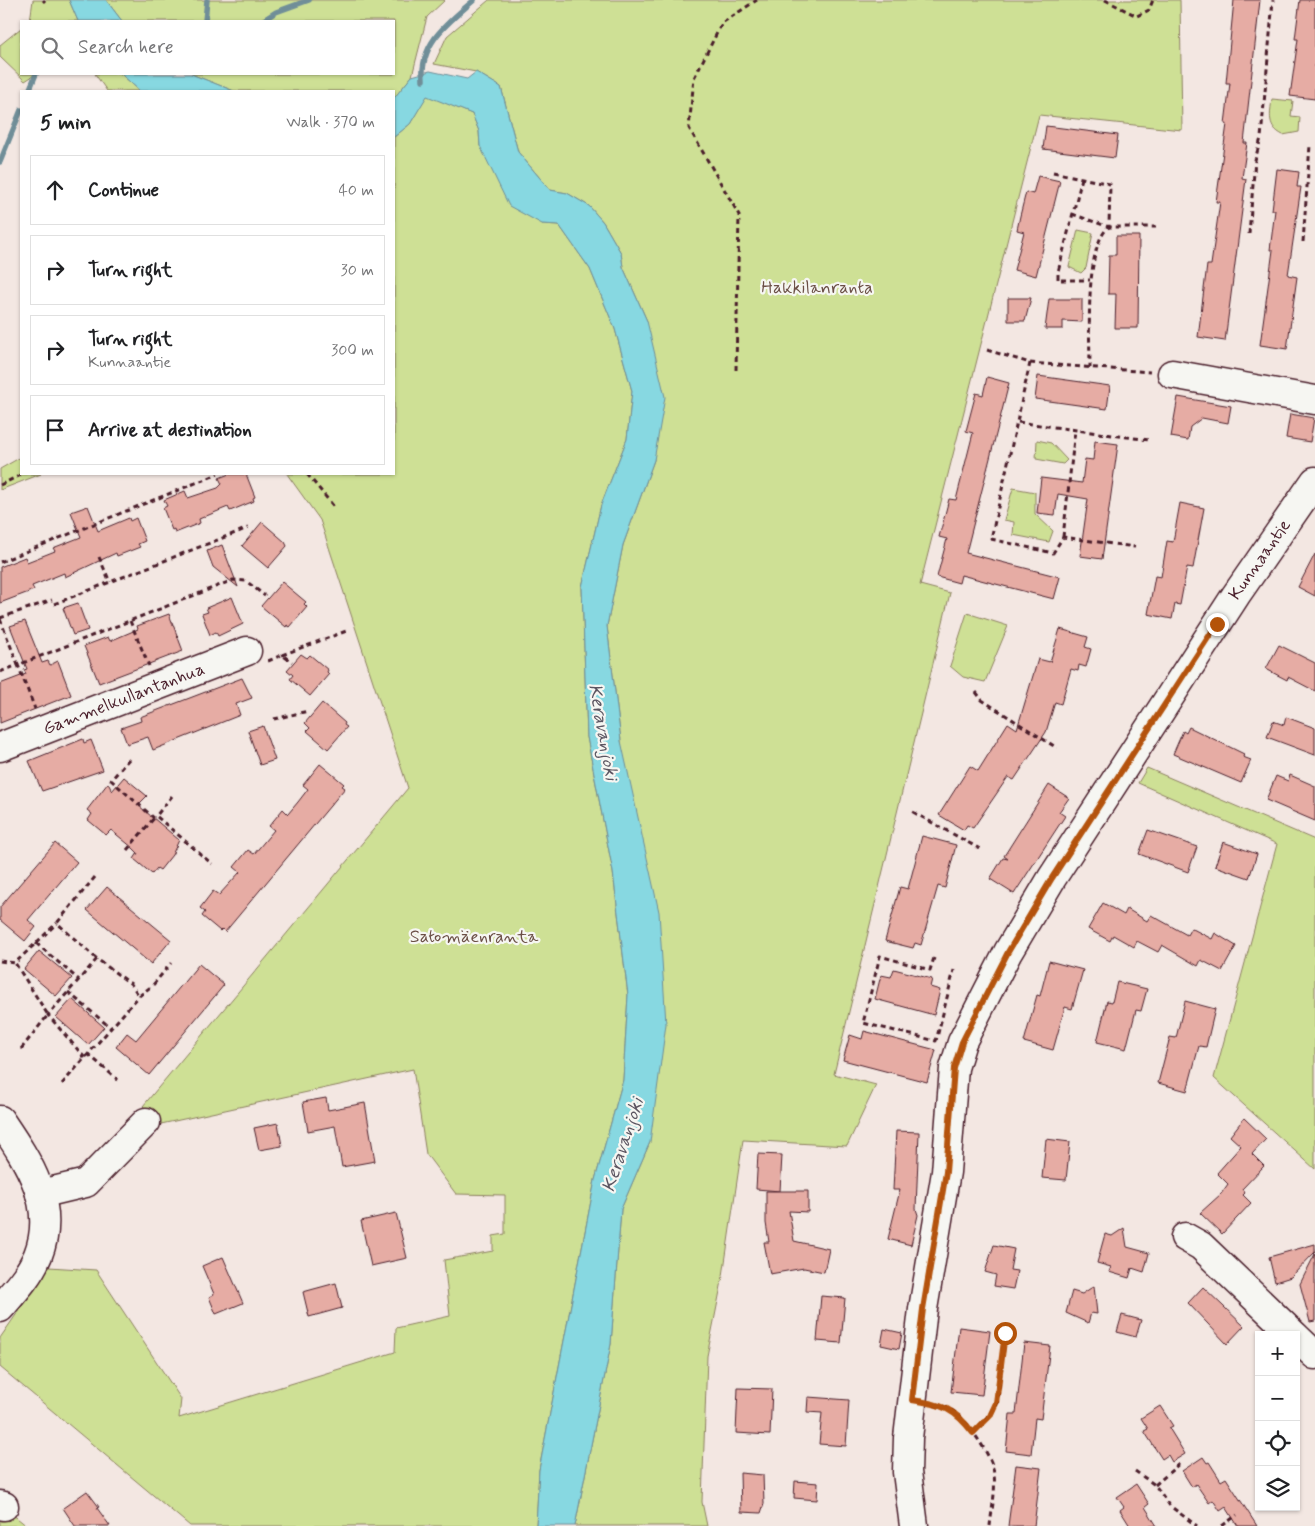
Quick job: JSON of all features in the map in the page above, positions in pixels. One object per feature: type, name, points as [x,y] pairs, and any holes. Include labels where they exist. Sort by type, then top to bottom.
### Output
[{"type":"street","points":[[1165,373],[1315,400]]},
{"type":"street","name":"Kunnaantie","points":[[914,1526],[906,1458],[923,1309],[946,1172],[954,1068],[962,1042],[1008,952],[1052,878],[1236,595],[1315,481]]},
{"type":"street","name":"Gammelkullantanhua","points":[[0,746],[157,686],[254,657]]},
{"type":"street","points":[[0,1120],[31,1168],[40,1194],[43,1220],[42,1242],[37,1256],[19,1286],[0,1308]]},
{"type":"street","points":[[40,1194],[86,1183],[146,1122]]},
{"type":"street","points":[[1185,1237],[1201,1246],[1290,1331]]},
{"type":"street","points":[[1300,1341],[1315,1355]]},
{"type":"path","points":[[736,370],[739,214],[689,128],[694,78],[722,23],[757,0]]},
{"type":"path","points":[[1105,0],[1137,16],[1149,10],[1153,0]]},
{"type":"path","points":[[1249,234],[1255,160],[1261,138],[1273,0]]},
{"type":"path","points":[[1303,242],[1310,144]]},
{"type":"path","points":[[1053,172],[1110,184],[1109,227]]},
{"type":"path","points":[[1082,178],[1058,272],[1058,280],[1090,280]]},
{"type":"path","points":[[1072,214],[1109,227],[1156,227]]},
{"type":"path","points":[[1090,368],[1090,280],[1102,232],[1109,227]]},
{"type":"path","points":[[987,350],[1030,362],[1165,373]]},
{"type":"path","points":[[1030,362],[991,539],[1053,553],[1063,537],[1075,430]]},
{"type":"path","points":[[1018,422],[1149,440]]},
{"type":"path","points":[[0,485],[21,475]]},
{"type":"path","points":[[0,562],[216,475]]},
{"type":"path","points":[[308,475],[335,508]]},
{"type":"path","points":[[43,730],[0,619],[110,582],[248,528]]},
{"type":"path","points":[[1063,537],[1135,547]]},
{"type":"path","points":[[100,557],[110,582]]},
{"type":"path","points":[[0,672],[233,580],[246,580],[265,596]]},
{"type":"path","points":[[130,621],[157,686]]},
{"type":"path","points":[[254,657],[282,655],[349,630]]},
{"type":"path","points":[[282,655],[292,662]]},
{"type":"path","points":[[976,692],[982,700],[1057,748]]},
{"type":"path","points":[[274,719],[308,711]]},
{"type":"path","points":[[129,759],[110,780],[212,864]]},
{"type":"path","points":[[127,850],[172,796]]},
{"type":"path","points":[[913,812],[980,849]]},
{"type":"path","points":[[15,963],[57,923],[95,877]]},
{"type":"path","points":[[57,923],[97,959],[131,984],[139,996]]},
{"type":"path","points":[[36,943],[79,980]]},
{"type":"path","points":[[934,958],[930,970],[880,956],[863,1023],[936,1041],[954,970]]},
{"type":"path","points":[[21,1048],[97,959]]},
{"type":"path","points":[[0,961],[15,963]]},
{"type":"path","points":[[15,963],[48,1015],[85,1058]]},
{"type":"path","points":[[62,1084],[139,996],[152,985],[171,963]]},
{"type":"path","points":[[68,992],[111,1028]]},
{"type":"path","points":[[88,1054],[118,1080]]},
{"type":"path","points":[[973,1433],[990,1416],[996,1403],[1005,1333]]},
{"type":"path","points":[[912,1400],[949,1408],[960,1417],[973,1433],[993,1466],[995,1481],[990,1526]]},
{"type":"path","points":[[1155,1485],[1180,1463]]},
{"type":"path","points":[[1135,1471],[1155,1485],[1170,1506],[1197,1526]]},
{"type":"path","points":[[1222,1526],[1238,1516]]},
{"type":"green space","points":[[33,0],[69,0],[78,20],[30,20]]},
{"type":"green space","points":[[106,0],[445,0],[427,17],[412,76],[395,97],[395,90],[231,90],[194,75],[395,75],[395,20],[121,20]]},
{"type":"green space","name":"Hakkilanranta","points":[[489,0],[1180,0],[1182,130],[1039,115],[920,585],[950,593],[834,1074],[876,1085],[847,1146],[743,1140],[723,1276],[707,1356],[702,1502],[707,1526],[575,1526],[611,1344],[621,1209],[650,1142],[621,741],[607,626],[623,545],[654,460],[647,321],[623,267],[621,253],[603,222],[589,206],[567,193],[550,190],[518,152],[501,87],[476,72],[434,64],[447,36]]},
{"type":"green space","points":[[20,29],[20,75],[34,75],[25,81],[0,57],[0,45]]},
{"type":"green space","points":[[96,75],[122,75],[139,90],[106,90]]},
{"type":"green space","name":"Satomäenranta","points":[[427,95],[472,114],[479,131],[480,146],[542,224],[559,225],[590,269],[615,329],[632,391],[627,439],[601,505],[582,587],[587,737],[613,872],[628,995],[623,1080],[595,1180],[539,1470],[536,1526],[190,1526],[0,1367],[0,1338],[49,1267],[96,1270],[181,1399],[179,1418],[395,1352],[396,1328],[450,1316],[444,1260],[493,1251],[493,1236],[505,1234],[505,1195],[456,1194],[426,1154],[413,1069],[161,1124],[143,1106],[408,788],[320,520],[288,475],[395,475],[395,136],[410,124]]},
{"type":"green space","points":[[1272,99],[1293,101],[1291,116],[1300,117],[1299,132],[1283,135],[1274,128],[1270,115]]},
{"type":"green space","points":[[1078,230],[1093,233],[1086,268],[1081,273],[1069,267]]},
{"type":"green space","points":[[1037,440],[1051,443],[1067,460],[1063,464],[1036,459]]},
{"type":"green space","points":[[20,458],[20,475],[38,475],[0,490],[0,469]]},
{"type":"green space","points":[[1013,488],[1035,492],[1035,514],[1053,531],[1049,542],[1013,535],[1014,522],[1004,520]]},
{"type":"green space","points":[[967,613],[1008,626],[985,682],[963,677],[950,666]]},
{"type":"green space","points":[[1147,768],[1315,840],[1315,1169],[1214,1078],[1277,844],[1138,783]]},
{"type":"green space","points":[[7,1510],[27,1526],[0,1526],[0,1519]]},
{"type":"water","points":[[69,0],[106,0],[121,20],[78,20]]},
{"type":"water","name":"Keravanjoki","points":[[430,71],[467,79],[476,72],[501,87],[518,152],[550,190],[567,193],[589,206],[603,222],[621,253],[623,267],[647,321],[665,397],[654,460],[623,545],[607,626],[621,741],[659,912],[666,1024],[650,1142],[621,1209],[611,1344],[575,1526],[536,1526],[539,1470],[595,1180],[623,1080],[628,995],[613,872],[587,737],[582,587],[601,505],[627,439],[632,391],[615,329],[590,269],[559,225],[542,224],[509,206],[480,146],[479,131],[472,114],[427,96],[410,124],[395,136],[395,97],[412,76]]},
{"type":"water","points":[[122,75],[194,75],[231,90],[139,90]]},
{"type":"building","points":[[1234,0],[1260,0],[1244,143],[1247,143],[1242,178],[1246,179],[1225,341],[1198,337],[1207,265],[1211,265],[1220,202],[1216,202],[1227,124],[1225,124],[1230,83],[1226,83]]},
{"type":"building","points":[[1300,0],[1315,0],[1315,99],[1290,96],[1298,39],[1295,39]]},
{"type":"building","points":[[1046,126],[1118,135],[1115,158],[1043,149]]},
{"type":"building","points":[[1277,169],[1299,172],[1297,187],[1301,187],[1288,275],[1297,277],[1287,349],[1260,345],[1273,250],[1270,250],[1275,210],[1272,210]]},
{"type":"building","points":[[1038,176],[1060,181],[1036,276],[1014,270],[1024,232],[1017,230],[1026,192],[1033,194]]},
{"type":"building","points":[[1116,236],[1139,236],[1138,328],[1115,328],[1116,294],[1108,294],[1109,255],[1116,255]]},
{"type":"building","points":[[1008,298],[1031,298],[1025,321],[1008,321]]},
{"type":"building","points":[[1049,299],[1082,299],[1082,322],[1063,321],[1063,329],[1045,329]]},
{"type":"building","points":[[1038,376],[1110,386],[1107,409],[1035,399]]},
{"type":"building","points":[[987,377],[1009,383],[966,553],[1060,577],[1054,599],[961,575],[959,583],[937,577],[947,539],[939,537],[949,499],[956,500],[973,433],[966,431],[976,393],[983,395]]},
{"type":"building","points":[[1178,397],[1231,406],[1228,423],[1202,418],[1190,427],[1188,440],[1171,437]]},
{"type":"building","points":[[1290,414],[1314,418],[1310,442],[1286,438]]},
{"type":"building","points":[[1095,441],[1118,444],[1102,559],[1080,556],[1088,499],[1058,494],[1055,515],[1037,513],[1041,478],[1082,483],[1085,459],[1093,460]]},
{"type":"building","points":[[226,475],[246,475],[255,497],[253,498],[254,501],[230,511],[228,507],[199,519],[200,523],[175,533],[163,508],[167,506],[164,500],[185,491],[188,498],[218,488],[222,484],[219,478]]},
{"type":"building","points":[[1180,503],[1204,508],[1193,568],[1187,567],[1180,605],[1175,604],[1172,619],[1148,614],[1155,576],[1161,577],[1167,541],[1173,542]]},
{"type":"building","points":[[88,506],[98,531],[129,518],[130,521],[136,518],[145,541],[138,544],[140,547],[117,556],[116,553],[65,577],[64,573],[32,586],[34,590],[0,603],[0,567],[25,557],[27,562],[55,551],[53,548],[81,537],[71,512]]},
{"type":"building","points":[[262,522],[285,542],[287,546],[268,568],[242,546]]},
{"type":"building","points":[[222,545],[238,587],[213,567],[207,551]]},
{"type":"building","points":[[1315,554],[1315,596],[1298,587]]},
{"type":"building","points":[[282,582],[306,602],[304,604],[307,607],[290,627],[287,625],[286,627],[261,606]]},
{"type":"building","points":[[232,597],[243,624],[218,636],[216,632],[210,635],[202,614],[208,612],[206,608]]},
{"type":"building","points":[[78,603],[88,630],[73,635],[63,608]]},
{"type":"building","points":[[169,614],[183,651],[99,683],[84,646],[108,637],[110,641],[138,629],[137,626]]},
{"type":"building","points":[[25,621],[42,663],[48,661],[50,665],[58,661],[71,695],[0,723],[0,684],[26,674],[24,670],[27,669],[10,626]]},
{"type":"building","points":[[1060,629],[1088,637],[1085,647],[1091,649],[1086,667],[1079,665],[1078,671],[1071,669],[1061,704],[1055,702],[1046,732],[1014,780],[1008,777],[973,828],[967,825],[964,830],[939,815],[970,766],[978,771],[1008,723],[1017,729],[1038,659],[1050,662]]},
{"type":"building","points":[[1279,645],[1315,663],[1315,691],[1288,677],[1287,680],[1266,669]]},
{"type":"building","points":[[301,654],[307,658],[310,655],[328,670],[329,674],[310,696],[290,679],[293,675],[287,670]]},
{"type":"building","points":[[242,678],[252,698],[236,704],[240,715],[153,750],[148,737],[127,744],[121,728],[141,721],[140,717]]},
{"type":"building","points":[[322,703],[345,723],[344,725],[347,727],[328,749],[307,731],[310,728],[305,723]]},
{"type":"building","points":[[1286,717],[1315,728],[1315,755],[1267,737],[1273,721],[1284,725]]},
{"type":"building","points":[[263,726],[275,760],[260,765],[248,731]]},
{"type":"building","points":[[1189,727],[1244,754],[1243,757],[1251,760],[1241,783],[1173,754],[1183,731],[1186,733]]},
{"type":"building","points":[[83,739],[84,743],[91,740],[103,770],[42,791],[29,761]]},
{"type":"building","points":[[320,764],[344,784],[342,786],[345,788],[225,932],[222,929],[220,931],[202,916],[205,912],[200,908],[213,891],[219,895],[240,872],[234,867],[248,850],[254,854],[274,830],[269,826],[283,809],[288,814],[308,789],[303,785]]},
{"type":"building","points":[[1290,775],[1315,786],[1315,821],[1266,800],[1276,776],[1288,781]]},
{"type":"building","points":[[124,777],[147,796],[138,805],[179,840],[172,855],[160,870],[157,868],[152,874],[134,859],[138,853],[133,848],[111,830],[106,835],[88,820],[92,814],[87,810],[108,783],[112,791]]},
{"type":"building","points":[[1049,785],[1069,798],[1059,812],[1065,816],[1014,894],[990,879],[1003,858],[1008,859],[1004,856]]},
{"type":"building","points":[[1148,830],[1197,847],[1188,872],[1139,854]]},
{"type":"building","points":[[922,836],[956,845],[945,888],[938,886],[921,945],[915,943],[913,948],[885,941],[900,887],[908,889]]},
{"type":"building","points":[[1223,842],[1257,854],[1249,878],[1215,866]]},
{"type":"building","points":[[55,843],[77,862],[28,920],[36,927],[25,941],[0,920],[0,907]]},
{"type":"building","points":[[107,887],[171,940],[151,964],[87,910]]},
{"type":"building","points":[[1103,903],[1124,915],[1127,909],[1147,921],[1151,915],[1187,935],[1191,928],[1212,939],[1215,933],[1236,946],[1222,971],[1201,960],[1198,966],[1162,945],[1158,952],[1137,941],[1134,947],[1113,935],[1110,941],[1088,929]]},
{"type":"building","points":[[39,951],[72,978],[56,996],[24,969]]},
{"type":"building","points":[[1049,961],[1083,970],[1072,1009],[1065,1007],[1053,1050],[1024,1042],[1037,995],[1040,996]]},
{"type":"building","points":[[199,964],[224,985],[149,1075],[116,1047],[127,1033],[136,1040]]},
{"type":"building","points":[[894,969],[932,979],[930,987],[940,990],[934,1015],[875,999],[881,975],[891,977]]},
{"type":"building","points":[[1117,982],[1147,989],[1141,1011],[1136,1010],[1126,1049],[1097,1042],[1107,1001],[1112,1002]]},
{"type":"building","points":[[72,999],[104,1027],[88,1045],[56,1017]]},
{"type":"building","points":[[1185,1001],[1215,1009],[1206,1047],[1199,1046],[1187,1091],[1158,1083],[1170,1037],[1176,1038]]},
{"type":"building","points":[[864,1031],[936,1050],[927,1082],[843,1060],[850,1035],[862,1039]]},
{"type":"building","points":[[326,1098],[328,1110],[365,1103],[375,1161],[342,1167],[335,1126],[308,1131],[303,1102]]},
{"type":"building","points":[[1244,1118],[1266,1139],[1252,1154],[1264,1166],[1242,1189],[1245,1193],[1243,1195],[1251,1203],[1222,1234],[1200,1213],[1221,1194],[1228,1184],[1217,1173],[1241,1146],[1230,1136]]},
{"type":"building","points":[[278,1123],[282,1146],[259,1150],[254,1128]]},
{"type":"building","points":[[896,1131],[919,1132],[916,1209],[918,1215],[911,1245],[888,1239],[900,1190],[893,1190]]},
{"type":"building","points":[[1046,1139],[1070,1142],[1066,1180],[1042,1178]]},
{"type":"building","points":[[758,1154],[782,1155],[780,1191],[756,1189]]},
{"type":"building","points":[[766,1191],[808,1191],[808,1212],[789,1211],[794,1241],[829,1249],[824,1272],[804,1268],[770,1274],[764,1242],[769,1242],[766,1223]]},
{"type":"building","points":[[396,1213],[407,1258],[371,1266],[361,1221]]},
{"type":"building","points":[[1124,1228],[1127,1247],[1149,1253],[1144,1272],[1132,1268],[1129,1278],[1109,1272],[1111,1267],[1097,1263],[1105,1234],[1112,1236]]},
{"type":"building","points":[[1315,1244],[1315,1252],[1291,1277],[1275,1282],[1269,1257]]},
{"type":"building","points":[[994,1245],[1014,1249],[1010,1270],[1017,1271],[1013,1289],[994,1286],[996,1275],[985,1272]]},
{"type":"building","points":[[1315,1254],[1315,1321],[1310,1322],[1300,1284]]},
{"type":"building","points":[[223,1257],[243,1303],[216,1314],[209,1297],[214,1294],[202,1266]]},
{"type":"building","points":[[336,1283],[342,1308],[309,1317],[303,1292]]},
{"type":"building","points":[[1094,1286],[1097,1314],[1091,1313],[1088,1323],[1066,1313],[1072,1291],[1082,1294]]},
{"type":"building","points":[[1203,1287],[1244,1326],[1227,1344],[1188,1303]]},
{"type":"building","points":[[821,1296],[845,1298],[841,1343],[817,1341]]},
{"type":"building","points":[[1122,1315],[1141,1320],[1136,1337],[1117,1332]]},
{"type":"building","points":[[959,1327],[990,1331],[982,1395],[951,1392]]},
{"type":"building","points":[[884,1329],[902,1333],[899,1349],[881,1345]]},
{"type":"building","points":[[1024,1343],[1050,1346],[1041,1419],[1035,1418],[1031,1454],[1006,1451],[1010,1414],[1016,1414]]},
{"type":"building","points":[[738,1388],[772,1389],[770,1435],[736,1433]]},
{"type":"building","points":[[808,1397],[849,1400],[846,1446],[819,1444],[822,1413],[807,1412]]},
{"type":"building","points":[[1160,1406],[1173,1426],[1169,1428],[1185,1454],[1172,1462],[1168,1455],[1162,1459],[1144,1431],[1148,1429],[1141,1418]]},
{"type":"building","points":[[1203,1457],[1207,1463],[1209,1462],[1221,1481],[1226,1478],[1257,1526],[1238,1526],[1226,1507],[1220,1511],[1213,1500],[1209,1503],[1196,1484],[1192,1487],[1182,1471]]},
{"type":"building","points":[[1016,1465],[1041,1468],[1034,1526],[1008,1526]]},
{"type":"building","points":[[740,1473],[763,1475],[764,1504],[761,1513],[741,1512]]},
{"type":"building","points":[[795,1481],[818,1483],[817,1500],[794,1498]]},
{"type":"building","points":[[1136,1484],[1149,1504],[1145,1507],[1157,1526],[1130,1526],[1120,1510],[1124,1507],[1117,1497]]},
{"type":"building","points":[[87,1491],[110,1526],[75,1526],[63,1508]]},
{"type":"waterway","points":[[205,20],[207,0]]},
{"type":"waterway","points":[[264,20],[276,12],[309,0]]},
{"type":"waterway","points":[[423,80],[423,67],[431,44],[446,25],[474,0]]},
{"type":"waterway","points":[[29,90],[36,75]]},
{"type":"waterway","points":[[0,162],[20,112]]},
{"type":"route","points":[[1005,1333],[996,1403],[990,1416],[973,1433],[960,1417],[949,1408],[912,1400],[923,1309],[946,1172],[954,1068],[962,1042],[1008,952],[1052,878],[1217,624]]}]
